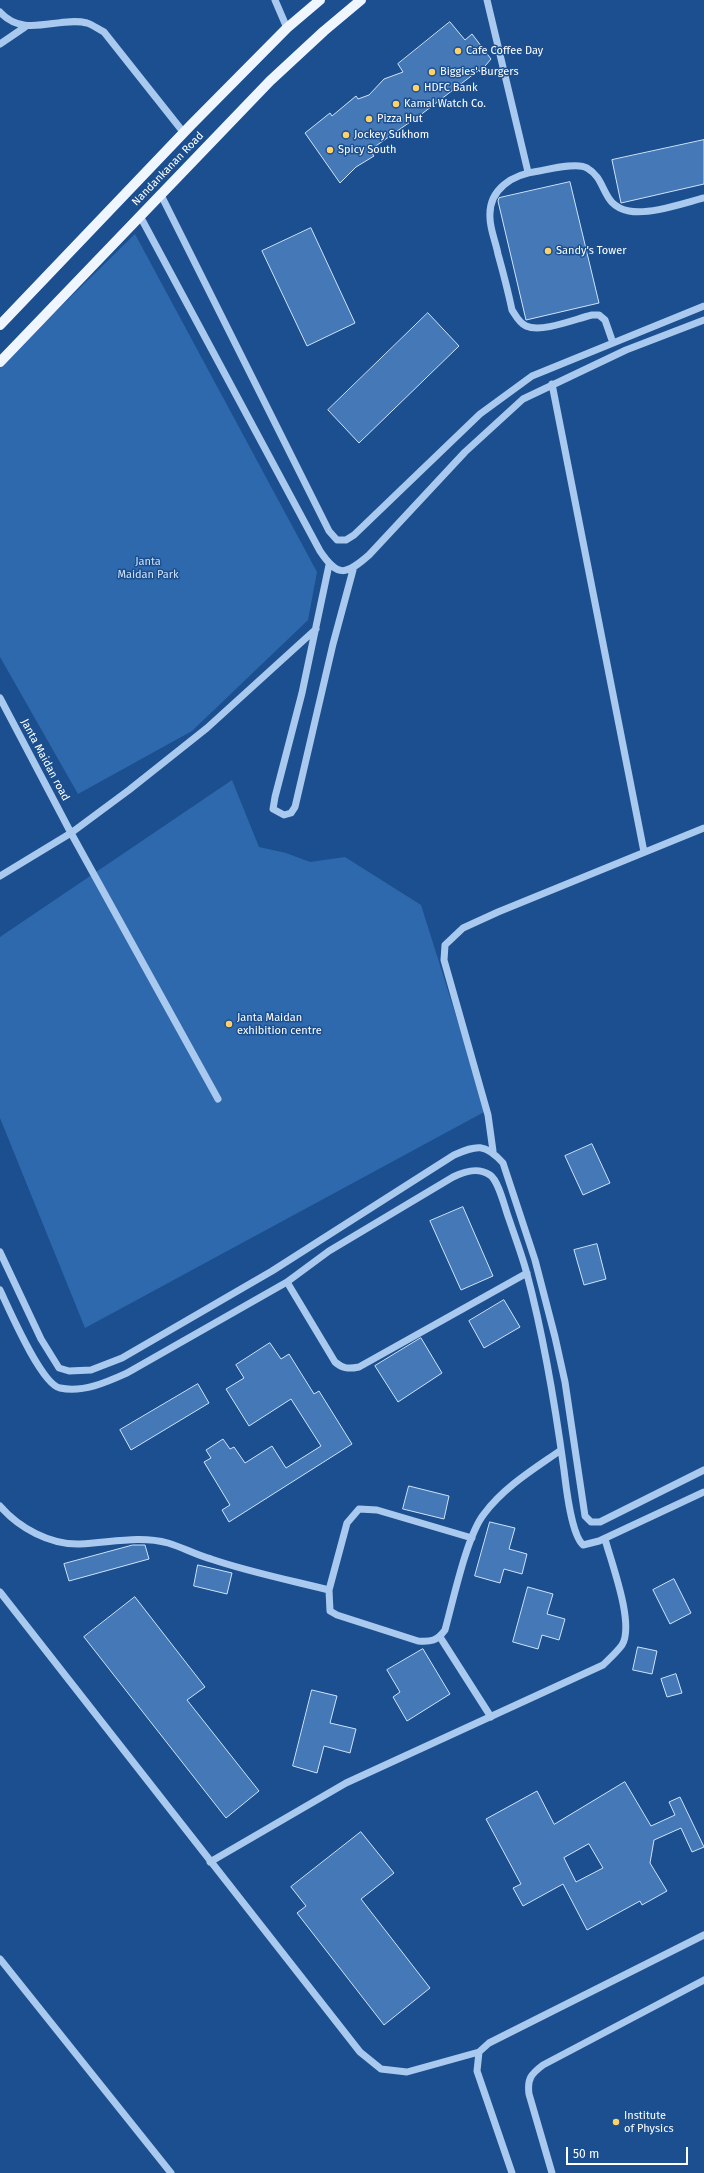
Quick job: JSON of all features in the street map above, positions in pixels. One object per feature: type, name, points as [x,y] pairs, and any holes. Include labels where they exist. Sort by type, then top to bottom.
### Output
[{"type":"main road","points":[[0,325],[287,28],[320,0]]},
{"type":"main road","name":"Nandankanan Road","points":[[0,362],[270,81],[324,31],[361,0]]},
{"type":"street","points":[[275,0],[287,28]]},
{"type":"street","points":[[487,0],[528,172]]},
{"type":"street","points":[[0,12],[24,27]]},
{"type":"street","points":[[0,44],[24,27],[72,22],[88,23],[104,32],[184,133]]},
{"type":"street","points":[[612,343],[605,320],[599,315],[592,315],[544,328],[527,327],[517,320],[512,310],[490,218],[493,199],[500,188],[508,180],[528,172],[575,166],[586,167],[596,175],[608,200],[618,208],[631,212],[656,209],[704,198]]},
{"type":"street","points":[[161,195],[328,531],[337,540],[346,540],[354,535],[480,414],[532,376],[704,306]]},
{"type":"street","points":[[140,216],[316,544],[329,565],[344,571],[353,570]]},
{"type":"street","points":[[329,565],[316,629],[275,797],[273,809],[284,816],[291,813],[295,807],[333,644],[353,570],[369,555],[465,452],[523,399],[626,350],[704,320]]},
{"type":"street","points":[[552,384],[644,852]]},
{"type":"street","points":[[0,876],[71,833],[207,728],[316,629]]},
{"type":"street","name":"Janta Maidan road","points":[[0,698],[71,833],[218,1099]]},
{"type":"street","points":[[493,1151],[488,1115],[444,960],[445,945],[463,928],[704,828]]},
{"type":"street","points":[[0,1252],[41,1339],[59,1368],[69,1371],[91,1370],[122,1358],[175,1329],[272,1271],[454,1155],[468,1148],[483,1147],[493,1151],[503,1163],[535,1260],[565,1382],[585,1516],[591,1522],[600,1522],[704,1470]]},
{"type":"street","points":[[0,1290],[33,1357],[46,1377],[58,1388],[74,1389],[101,1384],[127,1373],[287,1282],[329,1251],[453,1177],[468,1170],[481,1171],[491,1176],[499,1192],[527,1273],[555,1402],[574,1524],[579,1541],[583,1545],[604,1539],[704,1492]]},
{"type":"street","points":[[287,1282],[335,1362],[342,1368],[349,1369],[359,1367],[527,1273]]},
{"type":"street","points":[[472,1538],[377,1510],[359,1509],[347,1523],[328,1590],[330,1611],[336,1615],[418,1641],[431,1642],[440,1637],[445,1630],[472,1538],[483,1515],[499,1497],[528,1473],[562,1450]]},
{"type":"street","points":[[0,1506],[33,1532],[58,1543],[79,1544],[124,1540],[149,1540],[168,1543],[211,1559],[328,1590]]},
{"type":"street","points":[[210,1862],[346,1783],[603,1665],[623,1644],[626,1624],[624,1605],[604,1539]]},
{"type":"street","points":[[0,1592],[360,2052],[381,2069],[407,2072],[479,2052],[489,2043],[704,1935]]},
{"type":"street","points":[[440,1637],[491,1717]]},
{"type":"street","points":[[0,1958],[171,2173]]},
{"type":"street","points":[[552,2173],[529,2094],[528,2081],[533,2072],[543,2065],[704,1980]]},
{"type":"street","points":[[479,2052],[477,2071],[512,2173]]},
{"type":"green space","name":"Janta Maidan Park","points":[[135,234],[317,572],[308,620],[192,731],[78,794],[0,657],[0,366]]},
{"type":"green space","name":"Janta Maidan exhibition centre","points":[[232,780],[259,847],[286,853],[310,862],[345,857],[421,905],[486,1111],[85,1328],[0,1118],[0,937]]},
{"type":"building","points":[[450,22],[465,40],[472,34],[491,59],[480,72],[479,70],[423,113],[370,150],[374,156],[356,167],[340,183],[305,133],[330,113],[332,116],[356,96],[358,99],[369,95],[384,79],[403,72],[398,64]]},
{"type":"building","points":[[704,140],[704,184],[621,203],[612,160]]},
{"type":"building","name":"Sandy's Tower","points":[[570,182],[599,303],[526,320],[498,201],[499,198]]},
{"type":"building","points":[[311,228],[355,323],[307,346],[262,251]]},
{"type":"building","points":[[428,313],[459,346],[359,443],[328,410]]},
{"type":"building","points":[[592,1144],[610,1183],[583,1195],[565,1156]]},
{"type":"building","points":[[463,1207],[493,1276],[461,1290],[430,1221]]},
{"type":"building","points":[[597,1244],[606,1279],[584,1285],[574,1250]]},
{"type":"building","points":[[504,1300],[520,1327],[484,1348],[469,1321]]},
{"type":"building","points":[[421,1338],[442,1373],[398,1402],[375,1366]]},
{"type":"building","points":[[270,1343],[281,1359],[289,1354],[314,1394],[319,1391],[352,1444],[229,1522],[222,1510],[230,1505],[204,1462],[211,1458],[206,1450],[223,1439],[230,1449],[234,1447],[245,1463],[272,1446],[286,1468],[321,1446],[291,1399],[249,1426],[226,1389],[244,1378],[236,1365]]},
{"type":"building","points":[[198,1384],[209,1403],[131,1450],[120,1430]]},
{"type":"building","points":[[409,1486],[449,1496],[444,1519],[403,1509]]},
{"type":"building","points":[[490,1522],[515,1528],[509,1549],[527,1554],[522,1574],[504,1569],[500,1583],[475,1576]]},
{"type":"building","points":[[133,1545],[145,1545],[149,1559],[69,1581],[64,1564]]},
{"type":"building","points":[[198,1565],[232,1573],[227,1594],[194,1586]]},
{"type":"building","points":[[674,1579],[691,1613],[670,1624],[653,1590]]},
{"type":"building","points":[[528,1587],[553,1594],[547,1614],[565,1619],[559,1640],[542,1635],[538,1649],[513,1642]]},
{"type":"building","points":[[135,1597],[205,1687],[187,1700],[259,1791],[226,1818],[84,1637]]},
{"type":"building","points":[[638,1647],[657,1651],[652,1674],[633,1670]]},
{"type":"building","points":[[423,1649],[450,1694],[407,1721],[393,1697],[400,1692],[387,1670]]},
{"type":"building","points":[[676,1674],[682,1693],[667,1697],[661,1679]]},
{"type":"building","points":[[312,1690],[337,1696],[330,1723],[356,1729],[350,1753],[324,1746],[317,1773],[293,1766]]},
{"type":"building","points":[[625,1782],[651,1826],[675,1815],[669,1802],[680,1797],[704,1847],[692,1852],[681,1828],[654,1840],[650,1863],[667,1891],[642,1905],[640,1901],[587,1930],[563,1884],[523,1906],[513,1888],[521,1884],[486,1819],[537,1791],[554,1824]],"holes":[[[589,1844],[603,1868],[576,1882],[564,1858]]]},
{"type":"building","points":[[361,1832],[394,1873],[361,1899],[430,1988],[384,2025],[297,1913],[306,1906],[291,1887]]},
{"type":"place","name":"Cafe Coffee Day","points":[[458,51]]},
{"type":"place","name":"Biggies' Burgers","points":[[432,72]]},
{"type":"place","name":"HDFC Bank","points":[[416,88]]},
{"type":"place","name":"Kamal Watch Co.","points":[[396,104]]},
{"type":"place","name":"Pizza Hut","points":[[369,119]]},
{"type":"place","name":"Jockey Sukhom","points":[[346,135]]},
{"type":"place","name":"Spicy South","points":[[330,150]]},
{"type":"place","name":"Sandy's Tower","points":[[548,251]]},
{"type":"place","name":"Janta Maidan exhibition centre","points":[[229,1024]]},
{"type":"place","name":"Institute of Physics","points":[[616,2122]]}]
